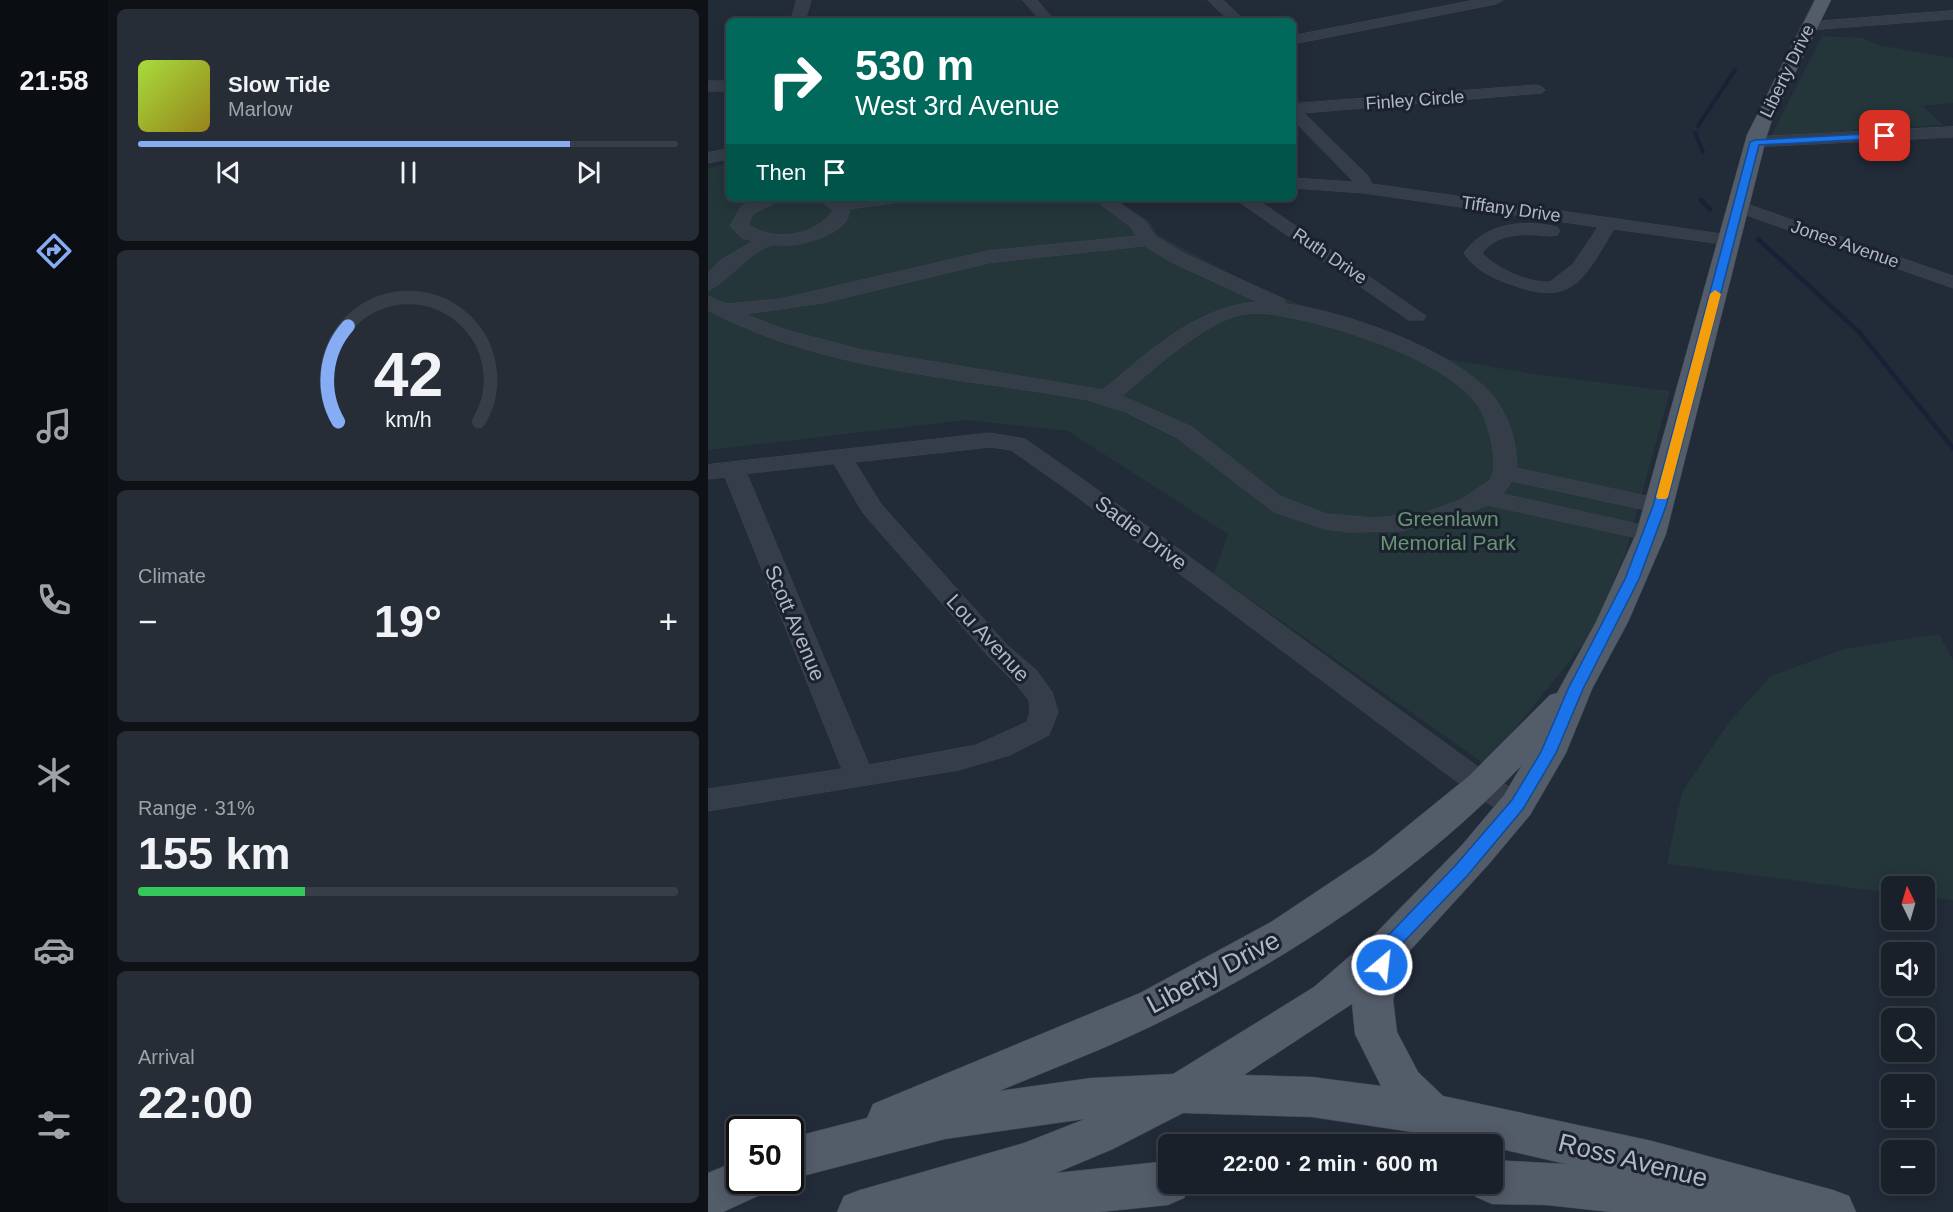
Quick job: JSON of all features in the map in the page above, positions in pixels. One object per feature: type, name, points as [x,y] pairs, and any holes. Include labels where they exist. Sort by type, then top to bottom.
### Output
[{"type":"main road","name":"Liberty Drive","points":[[860,1212],[1026,1164],[1097,1135],[1179,1093],[1329,999],[1388,948],[1461,871],[1517,805],[1548,753],[1575,689],[1612,622],[1651,534],[1762,120],[1823,0]]},
{"type":"main road","name":"Liberty Drive","points":[[804,1154],[1165,999],[1294,927],[1386,865],[1482,785],[1575,689]]},
{"type":"main road","points":[[1388,948],[1372,1000],[1376,1034],[1402,1086],[1431,1113]]},
{"type":"main road","name":"Ross Avenue","points":[[804,1156],[945,1119],[1091,1098],[1179,1093],[1312,1097],[1431,1113],[1652,1162],[1833,1212]]},
{"type":"main road","name":"Ross Avenue","points":[[1503,1182],[1546,1183],[1809,1212]]},
{"type":"main road","points":[[935,1212],[1089,1202],[1158,1185]]},
{"type":"main road","points":[[708,1197],[726,1188]]},
{"type":"street","points":[[799,18],[804,0]]},
{"type":"street","points":[[1030,0],[1045,18]]},
{"type":"street","points":[[1215,0],[1235,18]]},
{"type":"street","points":[[1423,0],[1434,13]]},
{"type":"street","points":[[1296,39],[1496,0]]},
{"type":"street","points":[[1809,26],[1953,15]]},
{"type":"street","points":[[708,86],[726,86]]},
{"type":"street","name":"Finley Circle","points":[[1296,110],[1537,90]]},
{"type":"street","points":[[1296,113],[1362,180],[1364,188]]},
{"type":"street","points":[[1755,142],[1953,132]]},
{"type":"street","points":[[708,158],[726,155]]},
{"type":"street","name":"Tiffany Drive","points":[[1296,183],[1364,188],[1604,230],[1729,240]]},
{"type":"street","points":[[766,201],[746,211],[739,219],[739,226],[755,237],[786,239],[818,232],[838,219],[842,211],[833,201]]},
{"type":"street","points":[[714,306],[761,328],[823,347],[1106,398],[1161,421],[1203,445],[1281,507],[1320,522],[1364,526],[1416,521],[1454,512],[1492,494],[1506,473],[1504,449],[1497,421],[1484,399],[1459,377],[1419,355],[1372,335],[1327,318],[1288,308],[1178,258],[1148,240],[1138,225],[1106,201]]},
{"type":"street","name":"Ruth Drive","points":[[1247,201],[1416,316]]},
{"type":"street","name":"Jones Avenue","points":[[1738,206],[1953,282]]},
{"type":"street","points":[[1513,229],[1604,230],[1572,277],[1556,288],[1543,288],[1504,276],[1478,262],[1473,253],[1488,237],[1513,229]]},
{"type":"street","points":[[708,284],[728,264],[770,239]]},
{"type":"street","points":[[714,306],[780,305],[987,257],[1148,240]]},
{"type":"street","points":[[1106,398],[1153,359],[1232,310],[1259,306],[1288,308]]},
{"type":"street","name":"Sadie Drive","points":[[721,470],[990,440],[1017,444],[1482,785],[1517,805]]},
{"type":"street","name":"Lou Avenue","points":[[708,800],[771,792],[959,760],[995,751],[1039,728],[1044,712],[1042,699],[1026,677],[991,643],[871,508],[840,456]]},
{"type":"street","name":"Scott Avenue","points":[[721,470],[860,777]]},
{"type":"street","points":[[1506,473],[1660,506]]},
{"type":"street","points":[[1485,497],[1651,534]]},
{"type":"green space","points":[[1822,36],[1863,38],[1878,45],[1953,58],[1953,103],[1923,106],[1943,125],[1771,136]]},
{"type":"green space","name":"Greenlawn Memorial Park","points":[[726,164],[726,201],[1117,201],[1149,221],[1158,235],[1253,286],[1441,358],[1533,374],[1670,391],[1626,552],[1590,636],[1486,765],[1214,574],[1228,534],[1068,431],[966,420],[708,450],[708,168]]},
{"type":"green space","points":[[1939,634],[1953,660],[1953,900],[1935,898],[1935,876],[1881,876],[1881,892],[1667,864],[1682,792],[1730,721],[1771,676],[1844,649]]},
{"type":"waterway","points":[[1698,126],[1735,70]]},
{"type":"waterway","points":[[1695,133],[1703,152]]},
{"type":"waterway","points":[[1701,200],[1710,209]]},
{"type":"waterway","points":[[1758,239],[1859,332],[1953,448]]},
{"type":"slow traffic","points":[[1662,497],[1715,294]]},
{"type":"route","points":[[1382,965],[1388,948],[1461,871],[1517,805],[1548,753],[1575,689],[1612,622],[1632,579],[1660,506],[1755,142],[1885,136]]}]
